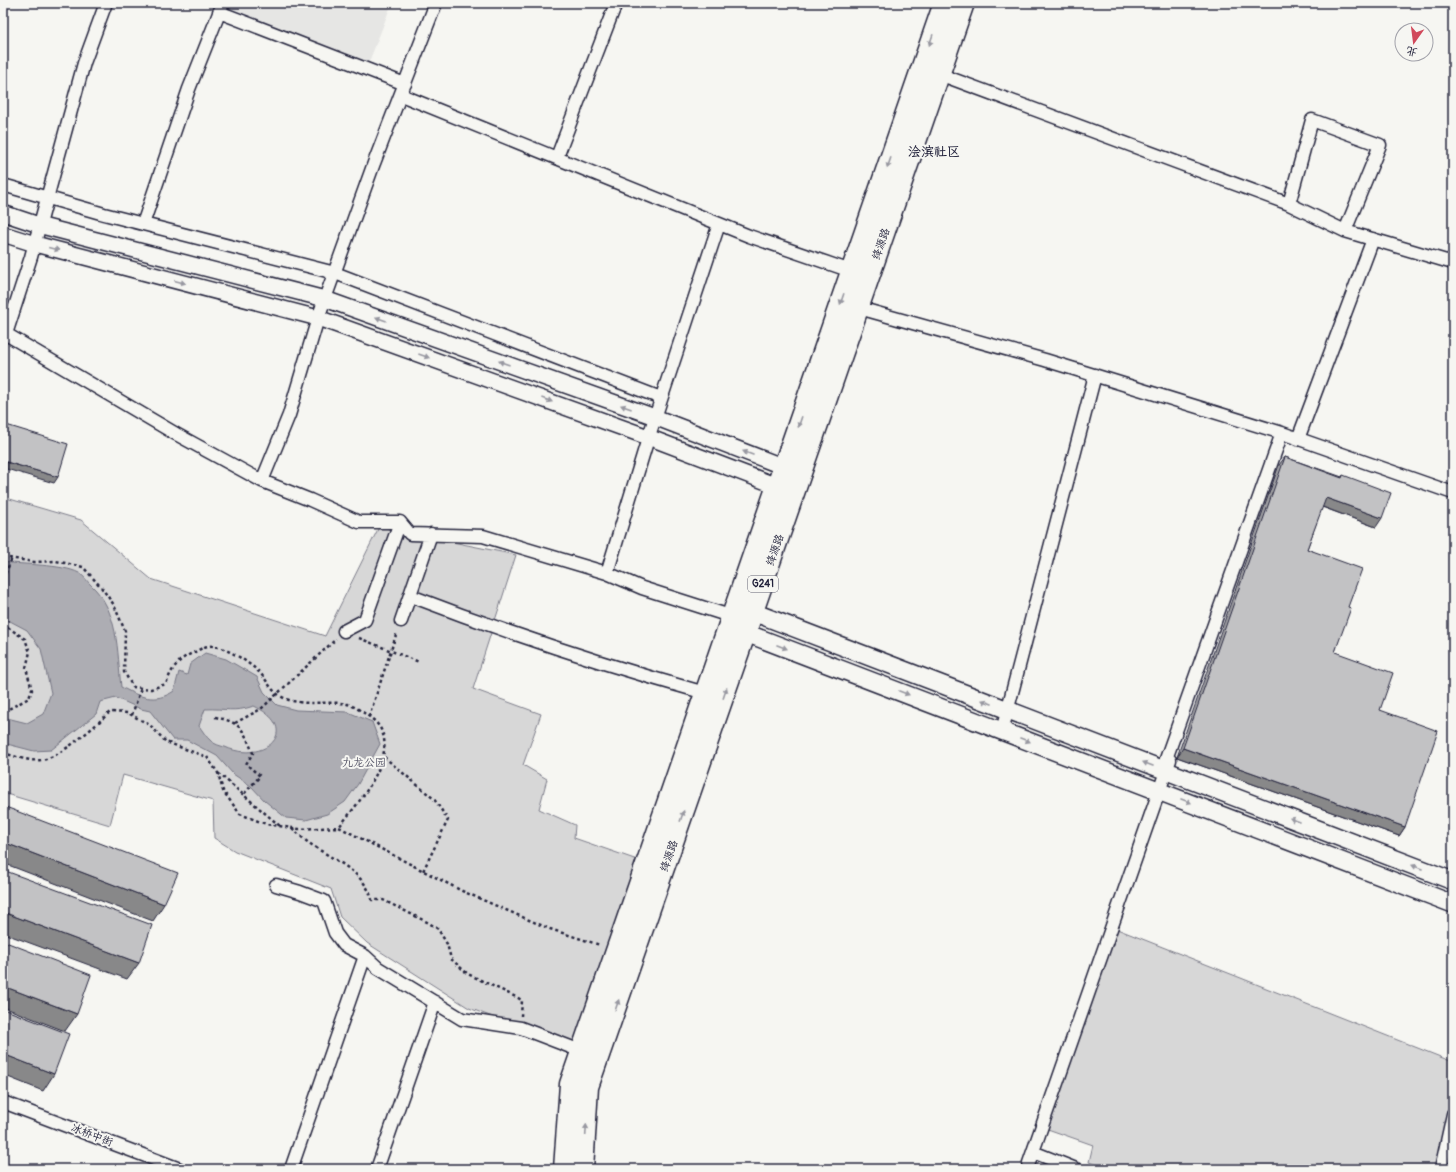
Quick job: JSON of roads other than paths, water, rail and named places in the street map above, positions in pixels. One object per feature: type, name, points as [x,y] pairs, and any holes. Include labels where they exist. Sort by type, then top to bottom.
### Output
[{"type":"highway","name":"绛源路","points":[[564,1169],[570,1084],[944,3]]},
{"type":"highway","name":"绛源路","points":[[584,1169],[588,1087],[964,3]]},
{"type":"main road","points":[[753,612],[1008,710],[1168,763],[1453,881]]},
{"type":"main road","points":[[746,633],[1453,904]]},
{"type":"street","points":[[106,3],[84,63],[35,244],[6,334],[162,426],[262,481],[359,522],[400,522]]},
{"type":"street","points":[[262,481],[289,415],[318,318],[334,273],[436,3]]},
{"type":"street","points":[[557,157],[616,3]]},
{"type":"street","points":[[143,224],[219,6],[403,90],[557,157],[749,236],[851,270]]},
{"type":"street","points":[[939,74],[1289,204],[1345,231],[1453,263]]},
{"type":"street","points":[[1289,204],[1312,120],[1380,145],[1345,231]]},
{"type":"street","points":[[3,185],[143,224],[334,273],[661,398]]},
{"type":"street","points":[[3,213],[40,225],[325,299],[655,418],[784,467]]},
{"type":"street","points":[[607,573],[648,437],[719,224]]},
{"type":"street","points":[[3,234],[35,244],[318,318],[648,437],[777,486]]},
{"type":"street","points":[[1298,439],[1373,239]]},
{"type":"street","points":[[858,308],[1095,375],[1282,433],[1453,493]]},
{"type":"street","points":[[1002,731],[1095,375]]},
{"type":"street","points":[[1076,1169],[1031,1157],[1282,433]]},
{"type":"street","points":[[400,522],[410,534],[483,536],[607,573],[642,588],[732,617]]},
{"type":"street","points":[[344,631],[365,620],[400,522]]},
{"type":"street","points":[[401,621],[411,596],[431,534]]},
{"type":"street","points":[[411,596],[515,635],[627,671],[705,693]]},
{"type":"street","points":[[276,885],[324,901],[335,933],[344,945],[364,956],[378,968],[462,1019],[521,1028],[581,1051]]},
{"type":"street","points":[[291,1169],[364,956]]},
{"type":"street","points":[[377,1169],[435,1002]]},
{"type":"street","name":"冰桥中街","points":[[3,1102],[180,1169]]},
{"type":"street","points":[[1441,1169],[1453,1114]]},
{"type":"district","name":"浍滨社区","points":[[934,152]]},
{"type":"park label","name":"九龙公园","points":[[364,762]]}]
